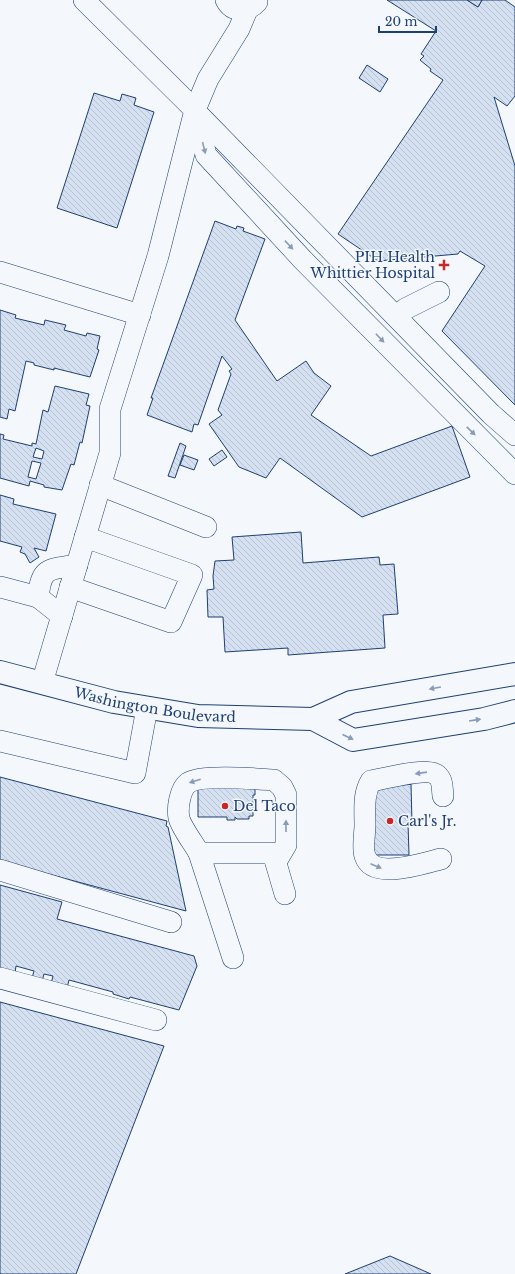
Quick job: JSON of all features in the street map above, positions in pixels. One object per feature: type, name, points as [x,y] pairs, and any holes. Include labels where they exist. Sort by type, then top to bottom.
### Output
[{"type":"main road","name":"Washington Boulevard","points":[[0,672],[114,702],[198,716],[313,719],[351,702],[515,674]]},
{"type":"main road","name":"Washington Boulevard","points":[[313,719],[353,740],[484,718],[515,711]]},
{"type":"lane","points":[[84,0],[247,162],[491,414],[515,435]]},
{"type":"lane","points":[[226,0],[235,9],[253,5]]},
{"type":"lane","points":[[42,683],[110,453],[110,409],[158,256],[195,110],[208,79],[253,5]]},
{"type":"lane","points":[[195,110],[206,155],[309,266],[515,474]]},
{"type":"lane","points":[[247,162],[272,179],[325,229],[483,387],[491,414]]},
{"type":"lane","points":[[0,272],[140,315]]},
{"type":"lane","points":[[405,309],[439,292]]},
{"type":"lane","points":[[100,484],[206,527]]},
{"type":"lane","points":[[70,587],[171,622],[192,575],[85,537]]},
{"type":"lane","points":[[38,597],[40,578],[48,570],[77,565]]},
{"type":"lane","points":[[0,587],[38,597],[62,616]]},
{"type":"lane","points":[[0,741],[135,773],[147,708]]},
{"type":"lane","points":[[441,859],[397,869],[381,869],[371,866],[364,856],[365,790],[371,781],[427,772],[436,774],[442,781],[443,796]]},
{"type":"lane","points":[[233,958],[199,853],[179,818],[183,788],[189,782],[202,778],[274,780],[282,787],[286,795],[286,845],[276,862]]},
{"type":"lane","points":[[199,853],[273,853],[284,894]]},
{"type":"lane","points":[[0,870],[171,922]]},
{"type":"lane","points":[[0,978],[156,1020]]},
{"type":"building","points":[[387,0],[467,0],[478,7],[482,0],[505,0],[515,7],[515,96],[507,106],[494,97],[515,166],[515,405],[442,331],[485,266],[460,251],[458,254],[378,261],[338,234],[443,80],[430,71],[431,69],[420,60],[424,56],[421,54],[436,31]]},
{"type":"building","points":[[467,0],[482,0],[478,7]]},
{"type":"building","points":[[367,65],[388,79],[380,92],[359,78]]},
{"type":"building","points":[[94,93],[120,101],[122,94],[136,98],[134,105],[154,112],[117,228],[57,208]]},
{"type":"building","points":[[215,221],[236,229],[237,226],[244,228],[243,231],[265,239],[235,320],[277,381],[306,361],[314,373],[331,386],[311,415],[371,456],[452,426],[470,477],[362,517],[280,458],[266,478],[239,467],[209,424],[222,415],[218,410],[231,374],[229,371],[232,369],[222,356],[198,425],[194,424],[192,432],[147,415],[153,398],[151,398]]},
{"type":"building","points":[[0,310],[16,315],[15,318],[44,325],[45,320],[66,325],[64,330],[86,336],[87,333],[100,336],[97,349],[99,350],[90,377],[54,368],[54,370],[34,365],[34,363],[26,361],[15,411],[9,409],[7,419],[0,417]]},
{"type":"building","points":[[55,386],[89,394],[86,405],[90,406],[82,443],[80,442],[74,465],[71,464],[62,490],[44,487],[44,485],[30,481],[29,486],[0,478],[0,434],[4,435],[3,439],[32,446],[32,443],[36,444],[43,410],[48,412]],"holes":[[[36,448],[44,451],[42,459],[33,457]],[[32,461],[41,463],[36,479],[28,477]]]},
{"type":"building","points":[[180,443],[186,446],[175,478],[168,476]]},
{"type":"building","points":[[222,450],[227,457],[214,466],[209,459]]},
{"type":"building","points":[[184,455],[198,460],[194,470],[180,465]]},
{"type":"building","points":[[0,495],[14,499],[13,504],[56,514],[46,551],[34,548],[39,557],[30,563],[25,554],[20,552],[22,547],[0,541]]},
{"type":"building","points":[[301,532],[303,563],[379,557],[380,565],[394,564],[398,614],[383,615],[385,648],[288,655],[288,648],[225,652],[223,617],[208,617],[207,590],[214,589],[213,576],[215,561],[234,560],[232,537]]},
{"type":"building","points":[[0,777],[167,821],[166,826],[168,827],[186,911],[0,861]]},
{"type":"building","name":"Carl's Jr.","points":[[411,784],[412,823],[408,823],[409,855],[369,855],[373,789]]},
{"type":"building","name":"Del Taco","points":[[198,786],[255,786],[255,795],[253,795],[253,816],[249,816],[249,819],[237,819],[235,817],[235,820],[227,820],[227,817],[198,817]]},
{"type":"building","points":[[0,885],[62,902],[57,919],[194,956],[197,966],[179,1010],[130,997],[129,999],[113,994],[113,992],[69,980],[67,988],[51,984],[53,976],[44,974],[42,981],[32,978],[34,971],[16,966],[15,973],[0,969]]},
{"type":"building","points":[[0,1002],[164,1046],[76,1274],[0,1274]]},
{"type":"building","points":[[390,1256],[431,1274],[345,1274]]},
{"type":"place","name":"PIH Health Whittier Hospital","points":[[444,265]]},
{"type":"place","name":"Del Taco","points":[[225,806]]},
{"type":"place","name":"Carl's Jr.","points":[[390,821]]}]
